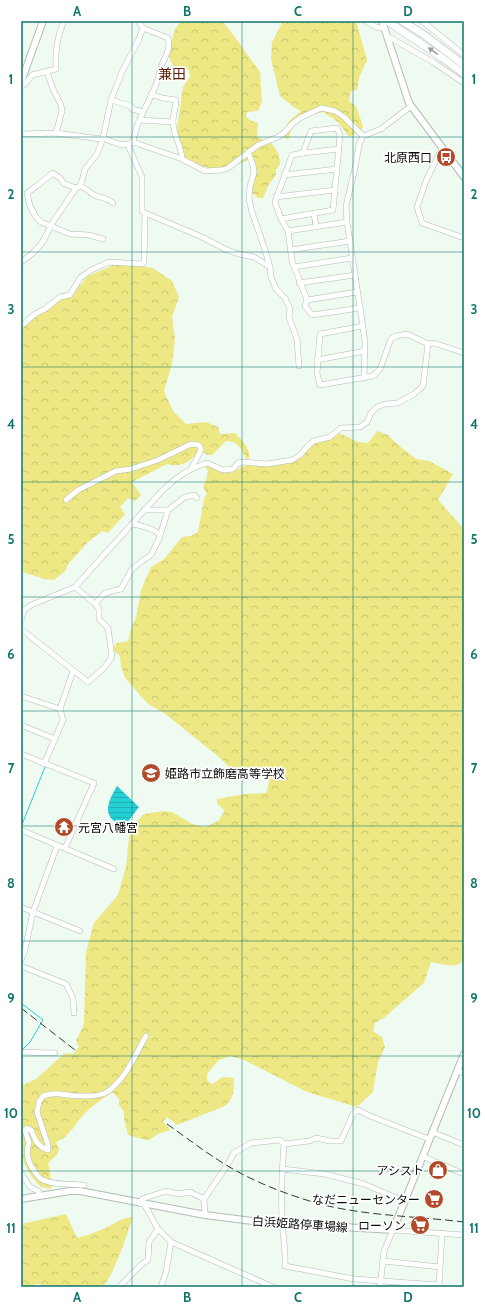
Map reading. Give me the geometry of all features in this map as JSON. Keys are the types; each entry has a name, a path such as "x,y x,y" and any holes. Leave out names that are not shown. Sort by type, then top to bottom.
{"highway":[{"path":"387,21 464,74"},
{"path":"402,21 423,34 464,65"}],"main road":[{"path":"21,82 43,21"},
{"path":"382,21 409,103 464,177"},
{"path":"393,1230 464,1054"},
{"name":"白浜姫路停車場線","path":"21,1199 70,1191 80,1191 205,1215 282,1223 393,1230"}],"street":[{"path":"21,86 25,84 32,75 56,69 55,53 64,21"},
{"path":"21,326 35,314 45,309 60,297 70,295 80,278 91,270 109,262 143,264 144,262 145,214 142,211 142,178 131,144 143,112 157,83 170,43 168,38 143,28 138,21"},
{"path":"366,21 376,27 385,29"},
{"path":"422,21 464,55"},
{"path":"21,262 32,254 42,243 51,226 82,181 84,169 97,154 103,138 111,100 122,72 143,28"},
{"path":"387,36 433,62 464,83"},
{"path":"21,67 28,64"},
{"path":"47,72 61,105 62,111 56,133"},
{"path":"151,94 162,98 176,100 173,122 182,159"},
{"path":"111,100 131,106 132,110 143,112"},
{"path":"364,378 365,341 352,258 346,206 359,144 363,136 381,129 412,106"},
{"path":"21,134 56,133 101,139 103,138 116,144 131,144 182,159 205,171 222,170 228,168 258,146 278,138 300,118 321,108 335,111 344,117 363,136"},
{"path":"140,120 173,122"},
{"path":"281,218 333,210 340,135 337,128 311,131 303,153"},
{"path":"442,148 426,181 418,207 422,223 464,238"},
{"path":"339,149 292,155 275,202 288,231 292,261 306,300 305,306 312,315 360,308"},
{"path":"248,152 253,165 254,173 250,186 252,212 270,267 271,277 276,288 285,298 290,309 289,318 297,339 299,366"},
{"path":"284,175 337,169"},
{"path":"103,239 89,234 70,234 41,222 36,217 30,206 26,193 34,189 53,173 61,179 63,183 87,189 97,196 110,200 112,203"},
{"path":"276,197 335,190"},
{"path":"314,213 316,227"},
{"path":"145,214 202,237 222,248 254,257 270,267"},
{"path":"288,231 347,222"},
{"path":"290,250 350,241"},
{"path":"294,268 352,258"},
{"path":"299,283 355,275"},
{"path":"306,300 357,292"},
{"path":"362,326 320,334 317,360 317,373 320,385 373,376 380,369 391,339 396,336 407,334 428,344 434,343 464,353"},
{"path":"21,620 24,610 31,605 75,587 174,479 191,469 207,463 223,470 233,469 238,463 242,462 267,464 292,460 300,455 314,441 330,437 341,428 360,427 367,422 371,413 378,407 385,404 398,403 414,394 423,386 428,344"},
{"path":"317,360 364,351"},
{"path":"66,500 78,490 116,471 131,469 158,460 191,444 196,444 199,445 201,450 191,469"},
{"path":"95,604 105,593 121,589 132,569 151,555 160,536 168,510 185,497 194,495 197,498"},
{"path":"144,510 168,510"},
{"path":"132,524 158,532 160,536"},
{"path":"21,629 88,682 104,668 112,657 108,628 99,619 99,609 75,587"},
{"path":"44,764 63,720 60,709 73,671"},
{"path":"21,696 60,709"},
{"path":"21,725 55,739"},
{"path":"21,754 94,783 65,848"},
{"path":"21,830 114,869"},
{"path":"21,960 25,950 33,912 57,846"},
{"path":"21,907 80,931"},
{"path":"21,966 66,984 73,998 74,1013"},
{"path":"84,1185 54,1182 42,1179 33,1171 28,1159 27,1148 29,1143 25,1130 28,1128 31,1130 36,1142 42,1148 48,1150 48,1145 37,1112 39,1102 43,1096 53,1093 77,1096 94,1096 106,1093 121,1079 146,1036"},
{"path":"23,1052 54,1053"},
{"path":"457,1071 464,1073"},
{"path":"205,1215 204,1199 228,1164 234,1152 251,1143 280,1140 284,1144 309,1141 316,1138 330,1141 341,1141 353,1114 358,1110 429,1139"},
{"path":"432,1132 464,1145"},
{"path":"284,1144 282,1169 282,1223 286,1252 285,1266 354,1279 439,1286 442,1233"},
{"path":"422,1156 464,1174"},
{"path":"282,1169 325,1174 364,1184 404,1201"},
{"path":"21,1173 30,1187 38,1191 40,1196"},
{"path":"204,1199 190,1192 178,1194 166,1191 142,1200 158,1229 171,1242 273,1287"},
{"path":"119,1287 148,1260 149,1242 158,1229"},
{"path":"380,1287 384,1252 393,1230 464,1235"},
{"path":"161,1287 166,1272 171,1242"},
{"path":"383,1261 440,1267"}],"green space":[{"path":"181,21 222,21 260,72 262,102 258,111 247,112 246,117 258,123 257,137 264,140 268,139 279,155 280,164 276,170 276,175 269,184 263,198 258,198 251,192 254,173 249,160 216,170 199,165 185,158 179,143 177,130 183,87 190,77 189,70 186,68 176,75 168,55 175,29"},
{"path":"283,21 356,21 367,60 359,78 357,90 351,91 349,101 356,106 363,126 361,131 349,137 338,122 323,112 308,117 295,124 288,140 286,139 286,126 301,111 280,96 271,59 272,42"},
{"path":"118,263 153,268 172,281 179,297 172,317 175,338 172,364 164,391 173,411 186,424 206,422 218,427 220,434 235,433 243,441 247,448 249,458 246,459 241,448 236,444 226,441 212,455 208,455 199,450 193,458 185,463 177,465 167,464 132,482 141,495 135,501 128,498 120,507 125,514 108,533 102,531 87,543 69,563 65,571 54,580 44,579 23,572 21,575 21,328 54,303 73,293 88,276"},
{"path":"377,431 388,435 416,459 429,461 453,474 438,500 464,529 464,961 457,965 444,965 431,962 424,983 385,1017 375,1023 373,1031 382,1037 385,1047 378,1062 373,1092 357,1107 307,1092 244,1060 231,1056 219,1060 207,1074 207,1081 213,1084 222,1077 234,1078 233,1093 228,1103 225,1106 177,1125 167,1117 163,1122 171,1130 158,1134 151,1139 146,1140 128,1135 124,1112 119,1105 119,1099 112,1092 88,1110 69,1133 56,1142 59,1149 57,1155 48,1164 52,1186 50,1189 41,1187 31,1176 21,1158 21,1086 36,1079 65,1053 73,1054 79,1047 76,1041 84,1024 86,952 94,923 118,895 126,867 130,828 144,814 164,811 172,812 192,824 205,827 218,821 223,814 224,810 217,803 217,799 246,794 266,793 269,783 267,771 264,768 251,773 235,773 219,757 164,713 148,704 125,678 121,666 120,656 113,648 117,643 128,641 136,618 141,590 151,567 164,559 182,537 191,536 198,532 204,499 207,494 203,487 208,471 205,466 228,473 252,464 273,466 289,460 316,442 332,435 339,433 358,442 368,443"},
{"path":"66,1214 77,1238 101,1230 124,1218 133,1217 111,1275 102,1287 44,1287 40,1284 35,1284 33,1287 21,1287 21,1224"}],"water":[{"path":"117,786 139,807 126,824 115,822 110,817 108,809 112,794"}],"waterway":[{"path":"21,827 45,767"},
{"path":"21,1003 43,1020 30,1042 23,1049"},
{"path":"21,1065 21,1073"}],"railway":[{"path":"21,1008 75,1050"},
{"path":"167,1124 237,1171 265,1185 299,1198 352,1211 464,1222"}],"place":[{"name":"北原西口","path":"446,157"},
{"name":"姫路市立飾磨高等学校","path":"151,773"},
{"name":"元宮八幡宮","path":"64,827"},
{"name":"アシスト","path":"438,1170"},
{"name":"なだニューセンター","path":"434,1199"},
{"name":"ローソン","path":"420,1225"}],"district":[{"name":"兼田","path":"172,74"}]}
